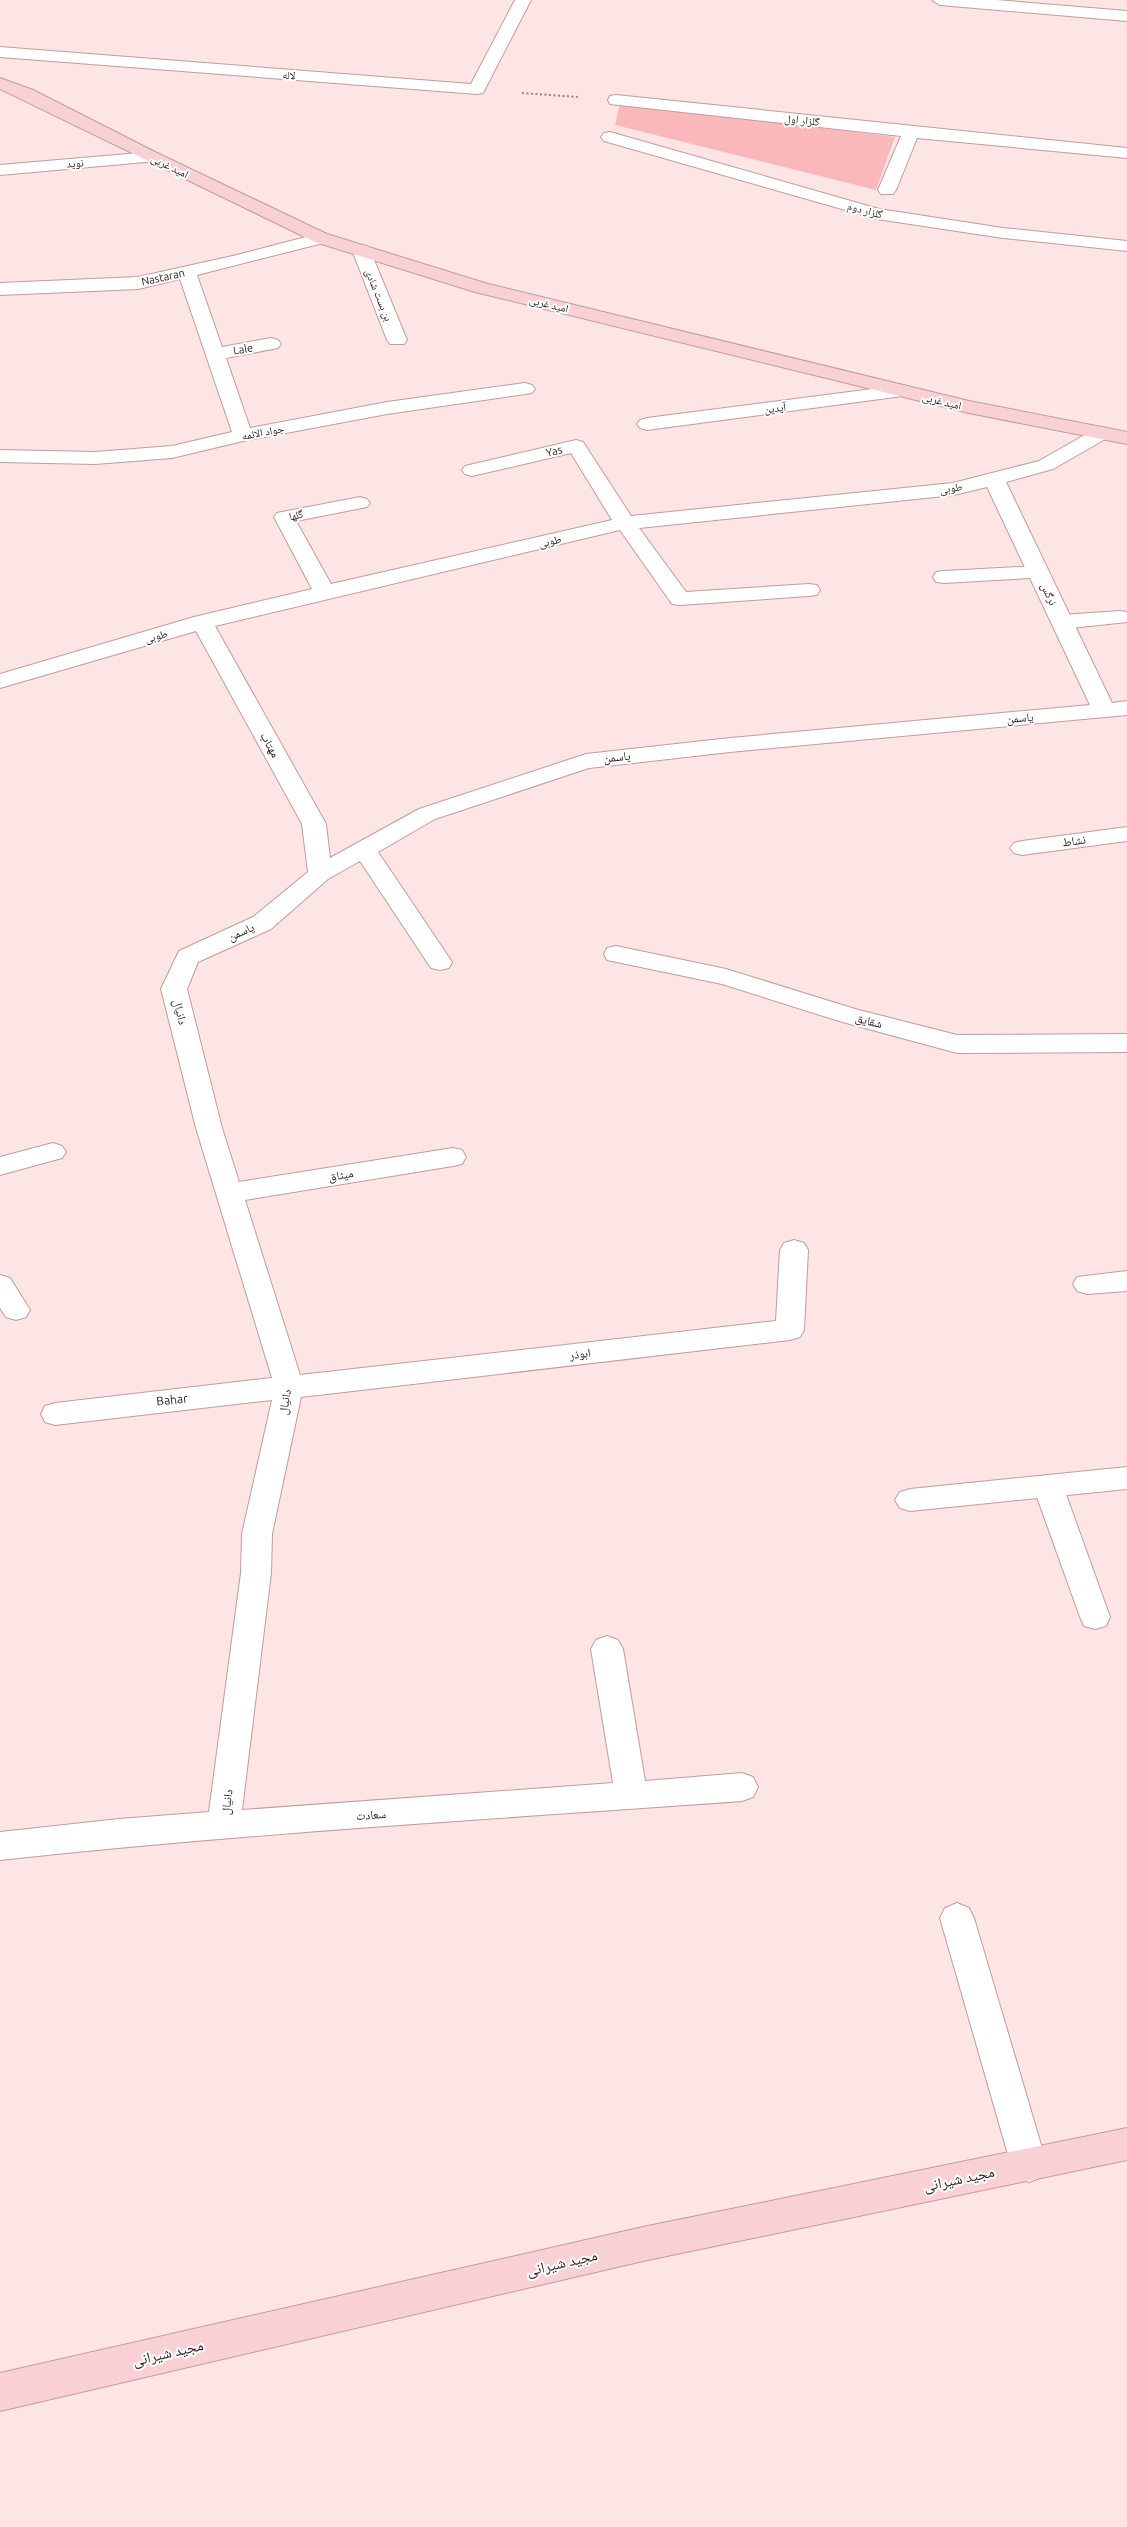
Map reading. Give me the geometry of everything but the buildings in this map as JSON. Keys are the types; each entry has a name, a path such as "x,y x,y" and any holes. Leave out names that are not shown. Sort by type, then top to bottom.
{"street":[{"path":"477,89 523,0"},
{"path":"940,0 1127,16"},
{"name":"لاله","path":"0,52 477,89"},
{"name":"امید غربی","path":"0,83 27,94 151,157 321,238 482,288 969,407 1127,438"},
{"name":"گلزار اول","path":"616,100 1127,153"},
{"path":"887,190 911,132"},
{"name":"گلزار دوم","path":"610,137 877,214 1003,234 1127,246"},
{"name":"نوید","path":"0,170 151,157"},
{"name":"Nastaran","path":"0,289 138,283 321,238"},
{"name":"بن بست شادی","path":"361,250 397,340"},
{"path":"187,272 243,436"},
{"name":"Lale","path":"215,354 271,344"},
{"name":"جواد الائمه","path":"0,456 95,458 172,452 387,408 525,389"},
{"name":"آیدین","path":"646,424 903,391"},
{"name":"طوبی","path":"0,681 202,622 625,523 954,488 1046,465 1102,433"},
{"name":"Yas","path":"472,470 576,446 625,523"},
{"name":"نرگس","path":"994,478 1104,710"},
{"name":"گلها","path":"324,592 284,517 360,503"},
{"path":"625,523 680,599 809,590"},
{"path":"944,578 1038,572"},
{"path":"1062,622 1120,617"},
{"name":"مهتاب","path":"202,622 314,824 320,874"},
{"name":"یاسمن","path":"174,988 188,957 262,923 320,874 427,814 586,761 730,745 1127,708"},
{"name":"نشاط","path":"1022,848 1127,834"},
{"path":"364,849 440,962"},
{"name":"شقایق","path":"616,954 726,977 848,1015 957,1044 1127,1043"},
{"name":"دانیال","path":"174,988 210,1128 289,1387 257,1534 256,1573 224,1826"},
{"path":"0,1166 53,1152"},
{"name":"میثاق","path":"229,1193 454,1158"},
{"name":"ابوذر","path":"289,1387 790,1330 794,1250"},
{"path":"1087,1284 1127,1281"},
{"path":"0,1285 16,1310"},
{"name":"Bahar","path":"56,1414 289,1387"},
{"path":"910,1500 1127,1478"},
{"path":"1048,1486 1095,1618"},
{"path":"607,1649 631,1796"},
{"name":"سعادت","path":"0,1846 119,1833 742,1787"},
{"path":"957,1918 1029,2164"},
{"name":"مجید شیرانی","path":"0,2392 643,2244 1127,2144"}],"path":[{"path":"477,89 616,100"}],"shaded area":[{"path":"620,103 895,137 876,190 615,125"}]}
